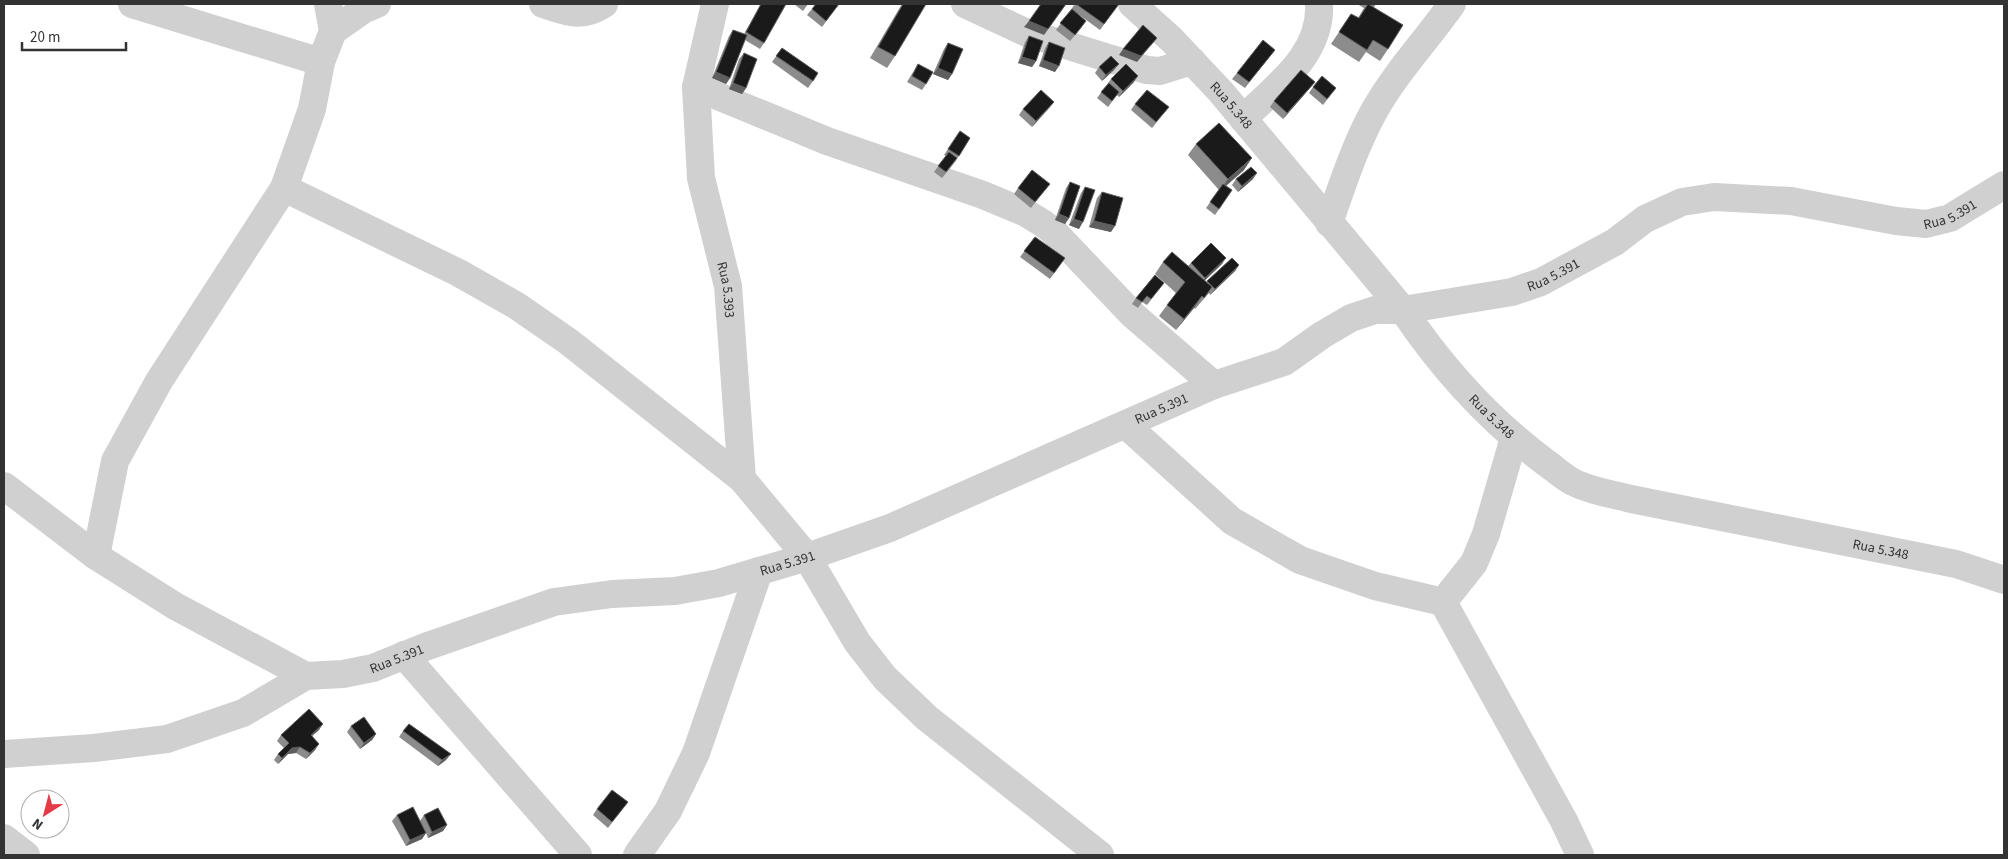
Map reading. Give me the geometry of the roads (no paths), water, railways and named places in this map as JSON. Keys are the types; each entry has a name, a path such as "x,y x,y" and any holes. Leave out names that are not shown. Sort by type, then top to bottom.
{"street":[{"path":"132,4 321,62"},
{"path":"96,556 115,461 159,381 284,188 312,109 321,62 333,31 328,4"},
{"path":"333,31 363,10 377,4"},
{"name":"Rua 5.393","path":"715,4 696,87 701,178 728,286 742,479"},
{"path":"964,4 1027,33 1147,70 1160,71 1192,61"},
{"name":"Rua 5.348","path":"1132,4 1172,40 1221,92 1403,310 1426,344 1483,408 1514,438 1573,482 1596,490 1956,564 2004,580"},
{"path":"1243,120 1305,55 1312,42 1320,12 1319,4"},
{"path":"1329,223 1360,139 1374,111 1407,61 1452,4"},
{"path":"552,6 584,14 602,5"},
{"path":"696,87 827,141 983,195 1026,213 1044,224 1133,316 1214,385"},
{"name":"Rua 5.391","path":"306,676 343,674 373,668 404,655 554,602 612,594 675,591 719,582 807,557 890,528 1214,385 1284,362 1322,335 1351,318 1375,310 1403,310 1512,292 1541,282 1615,242 1645,219 1682,202 1714,197 1791,201 1896,221 1926,224 1950,218 2004,185"},
{"path":"284,188 459,273 517,306 569,342 742,479 807,557 857,642 885,678 927,718 1100,855"},
{"path":"1126,425 1232,521 1300,560 1376,586 1443,602 1564,821 1580,855"},
{"path":"1443,602 1474,562 1486,534 1514,438"},
{"path":"4,486 96,556 175,606 306,676"},
{"path":"637,855 668,811 696,753 759,571"},
{"path":"404,655 578,855"},
{"path":"4,754 94,748 167,739 243,713 306,676"},
{"path":"4,838 26,855"}]}
